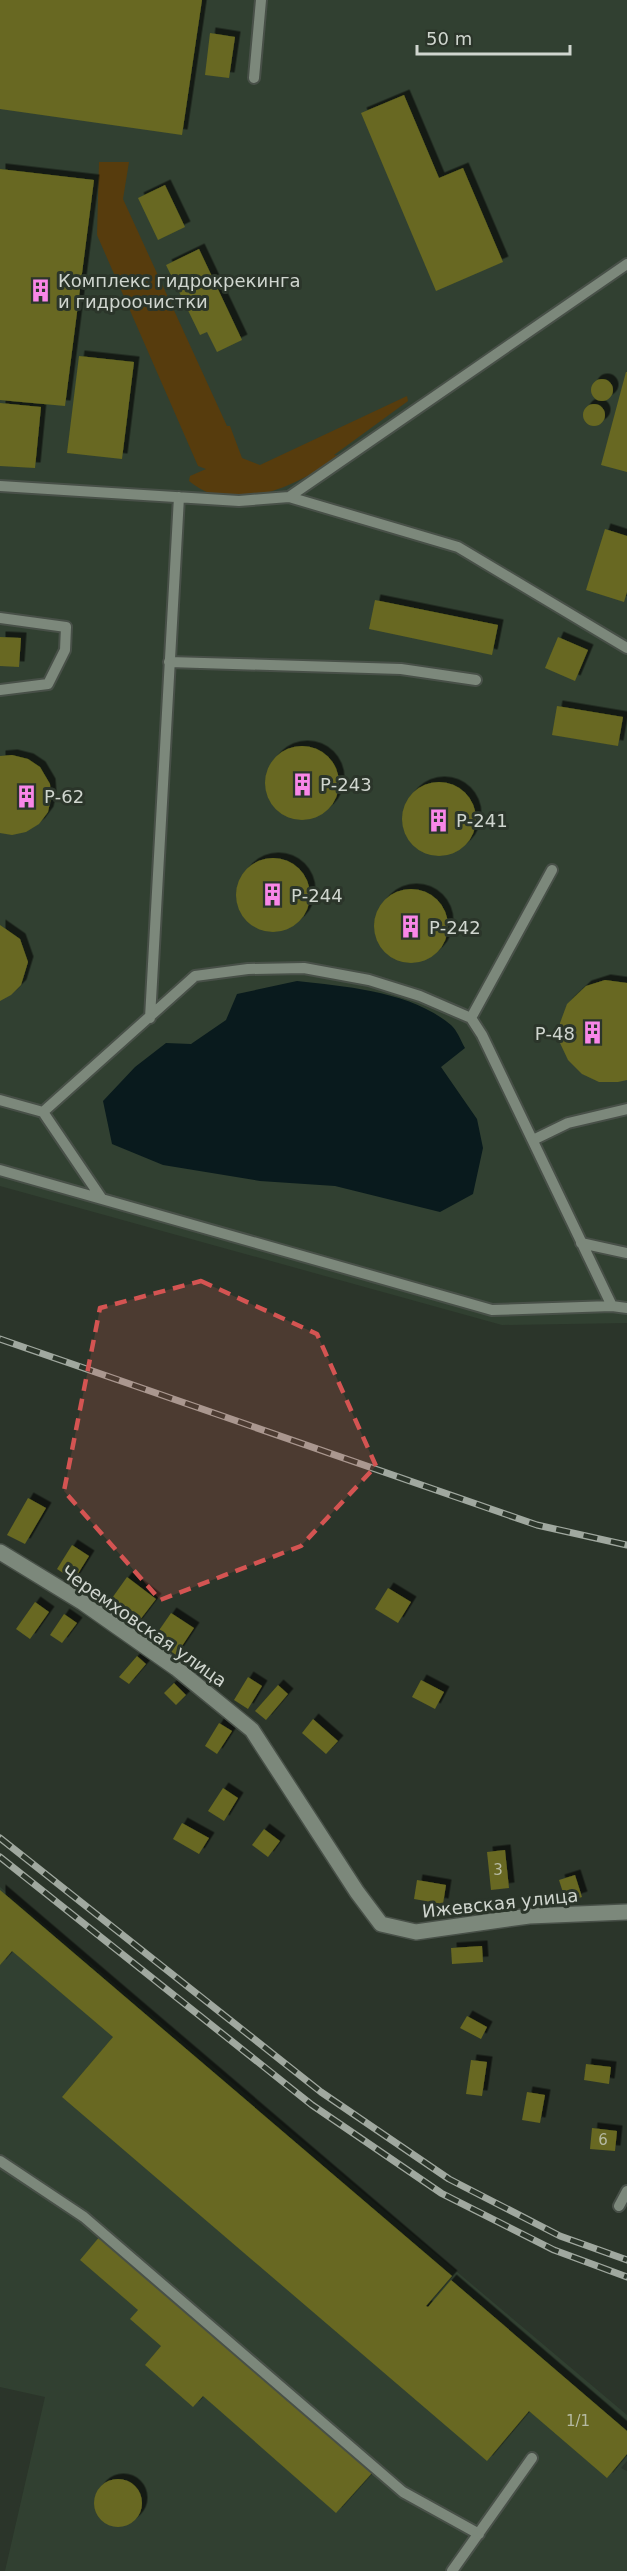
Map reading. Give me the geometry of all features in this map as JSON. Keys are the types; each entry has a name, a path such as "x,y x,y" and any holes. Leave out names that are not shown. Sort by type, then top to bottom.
{"street":[{"name":"Черемховская улица","path":"0,1552 82,1602 176,1668 252,1730 357,1892"},
{"name":"Ижевская улица","path":"357,1892 381,1924 416,1932 529,1916 627,1912"}],"lane":[{"path":"254,78 261,0"},
{"path":"290,497 627,264"},
{"path":"0,486 239,501 290,497 458,547 627,648"},
{"path":"150,1018 179,497"},
{"path":"0,618 66,627 65,650 48,684 0,690"},
{"path":"169,662 401,669 476,680"},
{"path":"471,1018 552,870"},
{"path":"43,1112 195,976 248,969 304,968 369,980 420,996 471,1018 482,1035 612,1306"},
{"path":"0,1100 43,1112 102,1199"},
{"path":"532,1140 568,1122 627,1109"},
{"path":"0,1170 492,1310 612,1306 627,1308"},
{"path":"581,1243 627,1252"},
{"path":"0,2161 84,2217 403,2492 479,2534"},
{"path":"619,2206 627,2191"},
{"path":"452,2571 532,2458"}],"highlighted area":[{"path":"201,1281 317,1334 376,1466 301,1546 160,1600 64,1491 100,1308"}],"shaded area":[{"path":"0,0 627,0 627,1323 502,1325 0,1186"},
{"path":"99,162 129,162 123,199 227,426 230,426 242,458 260,465 407,396 408,401 334,455 341,456 287,486 246,497 226,497 207,492 189,481 190,476 206,469 198,466 97,235"},
{"path":"297,981 378,992 417,1005 453,1027 465,1048 441,1067 477,1119 483,1148 473,1194 440,1212 335,1186 260,1181 163,1165 112,1144 103,1101 135,1067 166,1043 191,1044 226,1020 237,994"},
{"path":"0,1887 627,2415 627,2461 621,2468 627,2471 627,2571 5,2571 45,2397 0,2387"}],"building":[{"path":"0,0 202,0 182,135 0,109"},
{"path":"210,33 235,37 229,78 205,75"},
{"path":"404,95 439,178 463,168 503,262 436,291 361,113"},
{"name":"Комплекс гидрокрекинга и гидроочистки","path":"0,169 94,180 65,406 0,400"},
{"path":"165,185 185,227 158,240 138,198"},
{"path":"199,249 242,340 217,352 207,332 200,335 166,265"},
{"path":"79,356 134,362 122,459 67,453"},
{"path":"627,372 627,472 601,465"},
{"path":"598,379 606,379 613,386 613,394 606,401 598,401 591,394 591,386"},
{"path":"0,403 41,407 35,468 0,466"},
{"path":"590,404 598,404 605,411 605,419 598,426 590,426 583,419 583,411"},
{"path":"605,529 627,536 627,592 624,602 586,590"},
{"path":"375,600 498,625 492,655 369,629"},
{"path":"0,637 21,638 19,667 0,666"},
{"path":"558,637 588,650 575,681 545,668"},
{"path":"557,706 623,717 618,746 552,735"},
{"name":"Р-243","path":"302,746 316,749 328,757 336,769 339,783 336,797 328,809 316,817 302,820 288,817 276,809 268,797 265,783 268,769 276,757 288,749"},
{"name":"Р-62","path":"12,755 28,759 40,767 50,784 51,798 48,812 39,824 26,832 12,835 0,833 0,756"},
{"name":"Р-241","path":"439,782 453,785 465,793 473,805 476,819 473,833 465,845 453,853 439,856 425,853 413,845 405,833 402,819 405,805 413,793 425,785"},
{"name":"Р-244","path":"273,858 287,861 299,869 307,881 310,895 307,909 299,921 287,929 273,932 259,929 247,921 239,909 236,895 239,881 247,869 259,861"},
{"name":"Р-242","path":"411,889 425,892 437,900 445,912 448,926 445,940 437,952 425,960 411,963 397,960 385,952 377,940 374,926 377,912 385,900 397,892"},
{"path":"0,925 20,939 28,962 21,985 11,995 0,1001"},
{"name":"Р-48","path":"605,980 627,983 627,1080 618,1082 599,1082 582,1074 568,1060 560,1043 560,1023 567,1004 586,986"},
{"path":"28,1498 46,1508 25,1544 7,1535"},
{"path":"72,1545 89,1556 74,1580 57,1569"},
{"path":"127,1577 156,1599 133,1629 105,1608"},
{"path":"388,1588 411,1602 398,1623 375,1609"},
{"path":"35,1602 49,1612 30,1639 16,1629"},
{"path":"171,1613 194,1628 176,1655 153,1639"},
{"path":"64,1614 77,1623 62,1643 50,1635"},
{"path":"137,1656 146,1664 129,1684 119,1677"},
{"path":"248,1677 262,1686 248,1709 234,1700"},
{"path":"421,1680 444,1692 435,1709 412,1697"},
{"path":"174,1683 186,1695 176,1705 164,1693"},
{"path":"278,1685 288,1694 266,1720 255,1711"},
{"path":"313,1719 338,1741 326,1754 302,1733"},
{"path":"219,1723 232,1731 217,1754 205,1746"},
{"path":"223,1788 238,1798 224,1821 208,1811"},
{"path":"182,1823 209,1838 199,1854 173,1839"},
{"path":"264,1829 280,1841 268,1857 252,1845"},
{"path":"505,1850 509,1888 491,1890 487,1852"},
{"path":"575,1875 582,1897 566,1902 559,1880"},
{"path":"417,1880 446,1885 443,1904 414,1899"},
{"path":"0,1890 452,2276 426,2306 428,2307 451,2280 627,2431 627,2454 607,2478 529,2411 487,2461 62,2097 113,2037 12,1951 0,1965"},
{"path":"482,1946 483,1962 452,1964 451,1948"},
{"path":"467,2016 487,2027 481,2039 460,2028"},
{"path":"471,2060 487,2062 482,2096 466,2094"},
{"path":"586,2064 611,2067 609,2084 584,2080"},
{"path":"527,2092 545,2095 540,2123 522,2120"},
{"path":"592,2128 617,2131 615,2151 590,2149"},
{"path":"101,2235 372,2473 336,2513 203,2396 193,2407 145,2365 161,2346 130,2319 138,2310 80,2260"},
{"path":"113,2479 123,2479 135,2486 142,2498 142,2508 135,2520 123,2527 113,2527 98,2516 94,2508 94,2498 105,2483"}],"railway":[{"path":"0,1339 537,1525 627,1545"},
{"path":"0,1838 321,2092 449,2179 560,2236 627,2260"},
{"path":"0,1857 312,2105 441,2193 554,2250 627,2277"}],"place":[{"name":"Комплекс гидрокрекинга и гидроочистки","path":"40,290"},
{"name":"Р-243","path":"302,784"},
{"name":"Р-62","path":"26,796"},
{"name":"Р-241","path":"438,820"},
{"name":"Р-244","path":"273,895"},
{"name":"Р-242","path":"411,927"},
{"name":"Р-48","path":"593,1033"}]}
